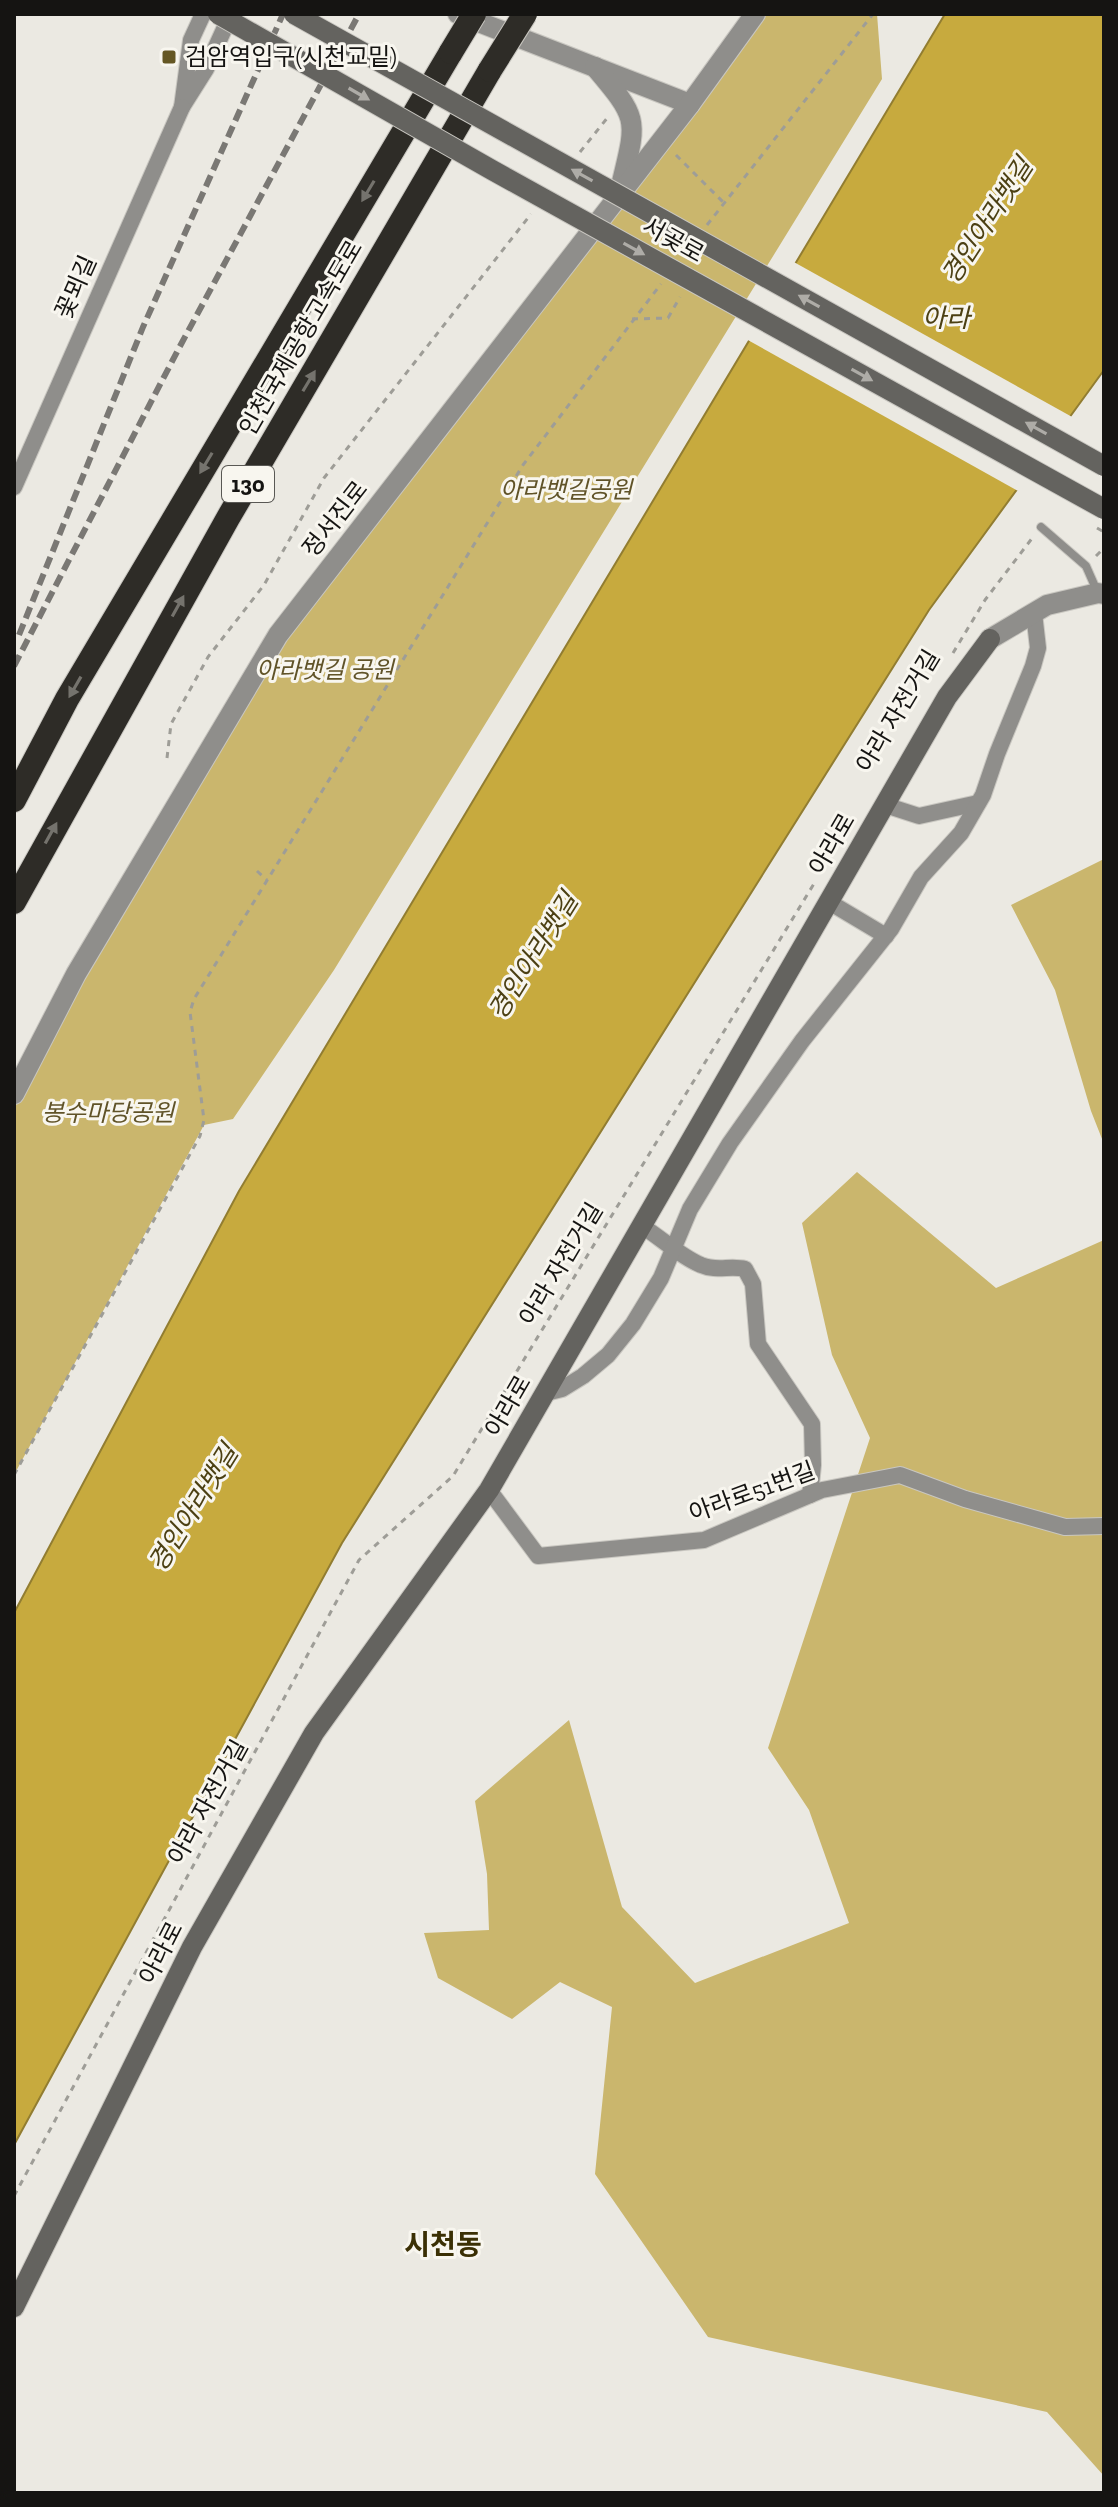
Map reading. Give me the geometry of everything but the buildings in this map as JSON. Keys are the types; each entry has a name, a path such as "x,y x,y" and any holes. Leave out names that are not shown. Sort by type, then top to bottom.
{"highway":[{"name":"인천국제공항고속도로","path":"14,800 97,648 474,14"},
{"name":"인천국제공항고속도로","path":"14,902 228,518 525,14"}],"main road":[{"name":"서곶로","path":"218,14 1104,509"},
{"name":"서곶로","path":"294,14 1104,466"},
{"name":"아라로","path":"14,2307 192,1947 306,1746 489,1490 947,697 990,639"}],"street":[{"name":"꽃뫼길","path":"182,107 191,40 203,14"},
{"name":"꽃뫼길","path":"14,487 182,107 206,69 231,14"},
{"path":"458,14 690,104"},
{"name":"정서진로","path":"14,1094 84,960 278,635 690,104 755,14"},
{"path":"593,65 622,100 632,122 633,137 620,193"},
{"name":"아라로","path":"990,639 1047,605 1101,594"},
{"path":"546,1393 562,1389 608,1355 633,1324 661,1278 690,1209 730,1143 802,1041 886,936 921,877 961,833 978,803 1033,666 1038,648 1034,613"},
{"path":"885,805 919,816 978,803"},
{"path":"829,902 886,936"},
{"path":"642,1226 701,1265 720,1270 735,1266 745,1269 753,1284 758,1344 812,1424 810,1495"},
{"name":"아라로51번길","path":"489,1490 538,1556 704,1540 822,1490 900,1475 965,1499 1065,1527 1104,1526"}],"lane":[{"path":"1041,527 1086,566 1101,594"}],"path":[{"path":"707,225 873,14"},
{"path":"573,160 622,100"},
{"path":"661,141 724,203"},
{"path":"167,758 171,724 208,657 264,585 324,478 535,209"},
{"path":"14,1475 200,1136 204,1120 191,1006 523,465 665,278"},
{"path":"632,319 668,318 681,296"},
{"name":"아라 자전거길","path":"947,664 985,600 1041,527"},
{"path":"257,871 267,880"},
{"name":"아라 자전거길","path":"14,2196 359,1560 453,1476 820,876"}],"green space":[{"path":"755,14 877,14 882,79 334,970 233,1119 204,1125 14,1475 14,1094 278,635"},
{"path":"1104,859 1104,1144 1055,990 1011,905"},
{"path":"857,1172 996,1288 1104,1240 1104,2476 1047,2412 708,2337 595,2174 612,2007 560,1982 512,2019 438,1978 424,1933 489,1930 487,1874 475,1801 569,1720 622,1907 695,1983 849,1923 809,1810 768,1748 870,1438 832,1355 802,1223"}],"water":[{"name":"아라","path":"945,14 1104,14 1104,370 929,610 342,1543 14,2145 14,1613 239,1191"}],"pier":[{"path":"792,261 1074,418 1020,492 746,339"}],"railway":[{"path":"19,635 143,327 283,14"},
{"path":"14,666 179,348 359,14"}],"place":[{"name":"검암역입구(시천교밑)","path":"169,57"}],"district":[{"name":"시천동","path":"443,2244"}],"water label":[{"name":"경인아라뱃길","path":"987,221"},
{"name":"경인아라뱃길","path":"533,956"},
{"name":"경인아라뱃길","path":"193,1508"}],"park label":[{"name":"아라뱃길공원","path":"566,490"},
{"name":"아라뱃길 공원","path":"325,670"},
{"name":"봉수마당공원","path":"108,1113"}]}
